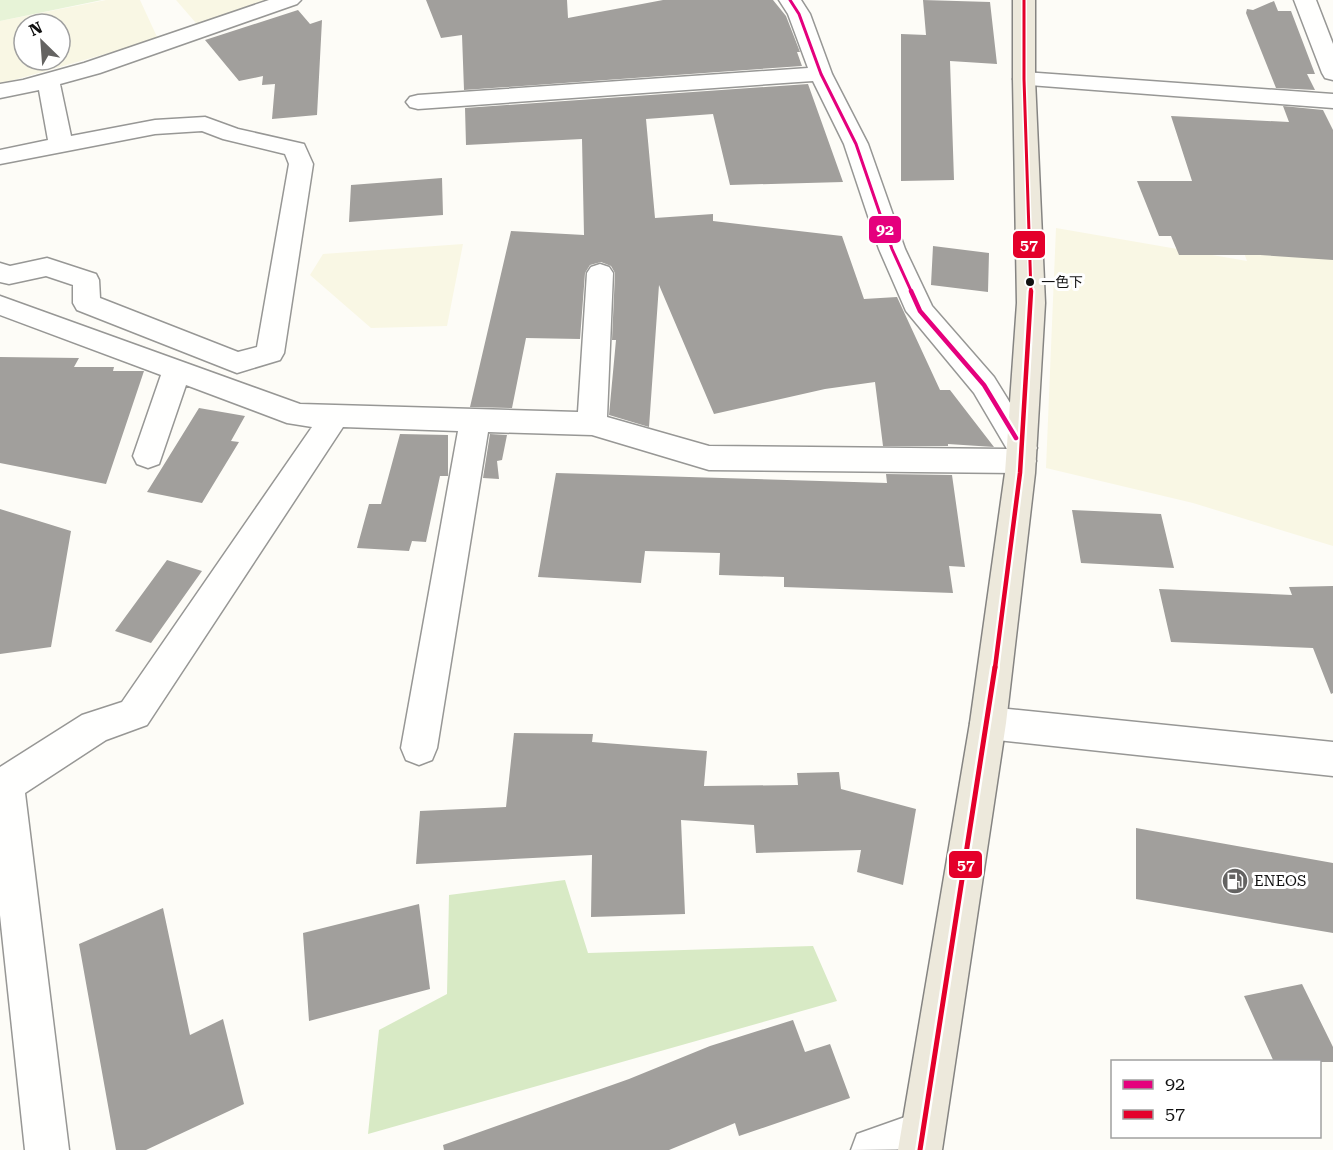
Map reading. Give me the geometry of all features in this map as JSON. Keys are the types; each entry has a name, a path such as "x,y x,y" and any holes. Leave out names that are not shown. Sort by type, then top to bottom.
{"main road":[{"path":"921,1142 988,723 1022,455 1031,303 1024,79 1024,0"}],"street":[{"path":"0,90 92,68 290,0"},
{"path":"0,305 298,415 592,424 709,458 1022,455 984,385 920,311 892,249 856,144 821,75 799,14 790,0"},
{"path":"1305,0 1333,73"},
{"path":"418,102 821,75"},
{"path":"1024,79 1333,101"},
{"path":"48,80 61,144"},
{"path":"0,157 154,127 205,124 231,134 296,149 301,164 270,353 237,363 87,303 86,280 47,267 9,275 0,272"},
{"path":"592,424 600,273"},
{"path":"148,456 177,370"},
{"path":"47,1150 6,785 95,727 134,714 335,416"},
{"path":"419,748 475,420"},
{"path":"988,723 1333,759"},
{"path":"873,1150 921,1142"}],"shaded area":[{"path":"106,0 140,0 158,39 72,63 72,12 45,12"},
{"path":"176,0 282,0 202,30"},
{"path":"12,19 12,72 42,72 0,84 0,21"},
{"path":"1212,167 1333,177 1333,546 1193,503 1046,468 1056,228 1247,261"},
{"path":"463,244 447,326 371,328 310,275 323,254"}],"green space":[{"path":"0,0 102,0 44,12 12,12 12,19 0,21"},
{"path":"565,880 588,953 813,946 837,1001 368,1134 379,1030 447,994 449,895"}],"building":[{"path":"426,0 567,0 568,18 663,0 773,0 786,16 800,52 797,52 802,66 464,90 462,35 441,38"},
{"path":"923,0 990,2 997,64 950,61 954,180 901,181 901,34 926,35"},
{"path":"1274,1 1278,11 1291,11 1315,74 1307,74 1315,90 1276,88 1246,13 1247,9 1253,10"},
{"path":"298,10 310,24 322,20 317,115 272,119 275,84 262,85 263,76 239,81 205,40"},
{"path":"808,84 843,182 730,185 713,114 646,119 655,218 713,214 713,221 842,236 864,299 897,297 940,390 950,390 994,447 948,444 948,446 883,446 875,382 825,389 714,414 659,285 649,427 609,415 616,340 612,340 615,273 611,266 601,262 590,265 585,273 580,339 526,338 512,408 470,407 511,231 584,235 582,139 466,145 465,108"},
{"path":"1283,106 1323,110 1333,130 1333,260 1260,255 1179,255 1171,236 1159,236 1137,181 1192,181 1171,116 1289,122"},
{"path":"442,178 443,215 349,222 351,185"},
{"path":"933,246 989,253 988,292 931,285"},
{"path":"0,357 79,358 74,367 114,367 113,371 144,371 106,484 0,463"},
{"path":"199,408 245,416 231,441 239,442 202,503 147,492"},
{"path":"400,434 448,435 448,476 440,476 426,542 412,541 409,551 357,548 369,504 381,504"},
{"path":"490,434 507,435 502,460 497,461 499,479 483,478"},
{"path":"556,473 887,483 886,474 952,475 965,567 949,566 953,593 784,587 784,577 719,575 720,553 645,551 641,583 538,577"},
{"path":"0,509 71,531 51,647 0,654"},
{"path":"1072,510 1161,514 1174,568 1081,563"},
{"path":"167,560 202,571 151,643 115,631"},
{"path":"1333,586 1333,693 1331,694 1313,648 1171,642 1159,589 1292,595 1289,587"},
{"path":"514,733 593,734 592,742 707,751 704,786 798,785 797,773 839,772 841,789 916,809 903,885 857,872 861,850 756,853 754,825 681,820 685,914 591,917 592,855 416,864 420,811 506,807"},
{"name":"ENEOS","path":"1136,828 1333,863 1333,933 1136,899"},
{"path":"419,904 430,989 309,1021 303,933"},
{"path":"163,908 190,1035 223,1019 244,1104 146,1150 116,1150 79,944"},
{"path":"1302,984 1333,1047 1333,1062 1273,1060 1244,996"},
{"path":"793,1020 805,1052 830,1044 850,1098 739,1136 735,1123 669,1150 444,1150 443,1145 629,1079 710,1046"}],"transit line":[{"name":"92","path":"790,0 799,14 821,74 856,144 892,249 920,311 984,385 1016,438"},
{"name":"57","path":"920,1150 988,723 1020,473 1031,303 1024,79 1024,0"}],"place":[{"name":"一色下","path":"1030,282"},
{"name":"ENEOS","path":"1235,881"}]}
